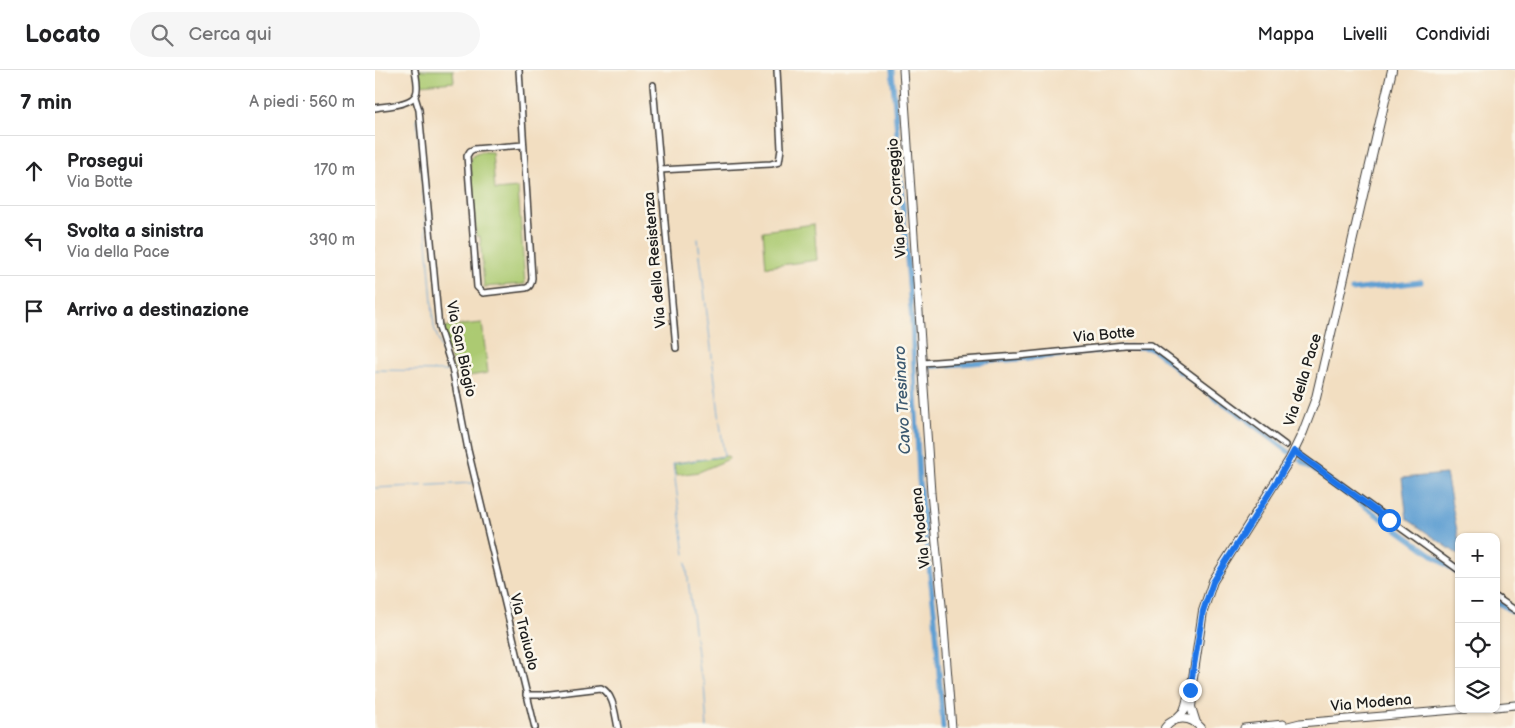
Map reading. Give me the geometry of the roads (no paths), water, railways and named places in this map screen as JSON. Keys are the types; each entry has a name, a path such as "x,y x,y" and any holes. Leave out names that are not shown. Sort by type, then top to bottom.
{"main road":[{"name":"Via della Pace","path":"1201,726 1191,707 1193,678 1203,611 1213,582 1294,451 1319,388 1392,70"},
{"name":"Via della Pace","path":"1164,727 1176,719 1185,708 1193,678"},
{"name":"Via della Pace","path":"1176,719 1185,718 1201,726"}],"street":[{"name":"Via San Biagio","path":"415,70 417,92 415,98 419,110 439,328 452,368 468,450 497,575"},
{"path":"519,70 532,278 531,284 526,288 483,293 477,287 467,156 474,149 523,145"},
{"name":"Via della Resistenza","path":"659,170 779,162 781,149 777,70"},
{"name":"Via per Correggio","path":"903,70 919,324"},
{"name":"Via della Resistenza","path":"653,85 676,348"},
{"path":"375,108 408,102 415,98"},
{"name":"Via Modena","path":"919,324 931,503 943,615 952,728"},
{"name":"Via Botte","path":"922,363 1124,345 1151,345 1285,445"},
{"path":"1294,451 1455,567"},
{"name":"Via Traiuolo","path":"497,575 535,728"},
{"path":"1500,600 1515,610"},
{"path":"527,695 601,688 611,698 618,728"},
{"path":"1500,707 1515,705"},
{"name":"Via Modena","path":"1280,728 1300,723 1455,710"},
{"path":"1244,728 1300,723"}],"water":[{"path":"1446,474 1457,533 1455,533 1455,552 1407,519 1402,478"}],"waterway":[{"name":"Cavo Tresinaro","path":"892,70 912,322 919,480 935,618 943,728"},
{"path":"375,370 447,371 448,369 434,327 417,118"},
{"path":"685,554 673,464 724,456 698,239"},
{"path":"1352,290 1421,282"},
{"path":"1082,353 1129,347 1146,347 1159,354 1180,372"},
{"path":"926,367 1078,354"},
{"path":"1184,374 1218,400"},
{"path":"1223,403 1245,418"},
{"path":"1248,421 1289,452"},
{"path":"1300,460 1455,571"},
{"path":"375,488 473,483"},
{"path":"686,562 699,671 704,683 707,728"},
{"path":"1500,604 1515,614"}]}
